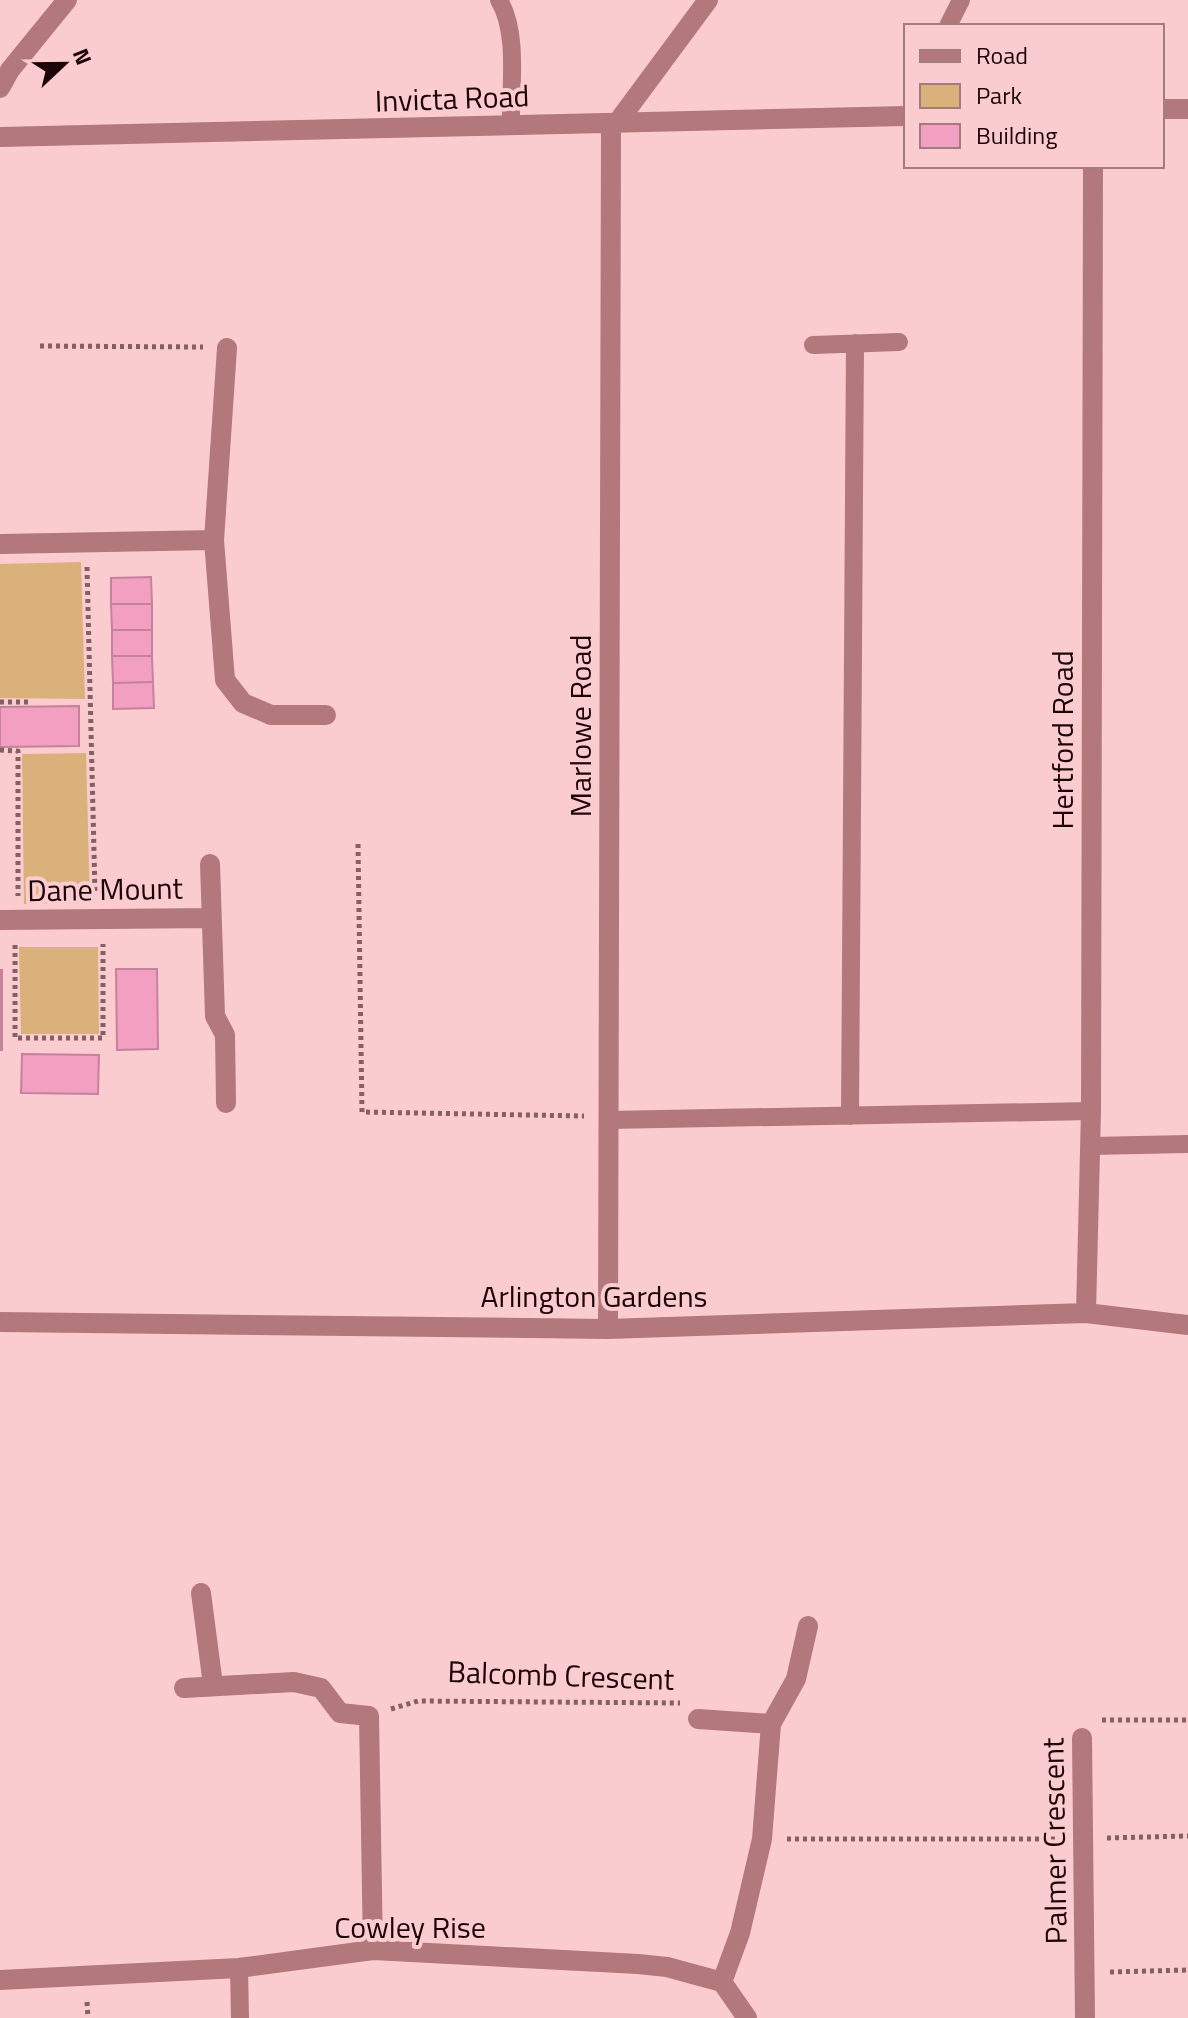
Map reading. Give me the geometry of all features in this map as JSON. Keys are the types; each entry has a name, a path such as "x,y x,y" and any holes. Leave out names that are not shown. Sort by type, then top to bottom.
{"street":[{"path":"0,88 10,70 67,0"},
{"path":"614,123 708,0"},
{"path":"1164,109 1188,109"},
{"name":"Invicta Road","path":"0,137 904,114"},
{"name":"Marlowe Road","path":"608,1329 614,123"},
{"name":"Hertford Road","path":"1086,1313 1091,1111 1093,168"},
{"path":"227,348 214,540 225,680 243,703 271,715 326,715"},
{"path":"0,544 214,540"},
{"name":"Dane Mount","path":"210,864 215,1016 225,1035 226,1103"},
{"name":"Dane Mount","path":"9,920 211,918"},
{"name":"Arlington Gardens","path":"0,1322 608,1329 1086,1313 1188,1325"},
{"path":"201,1593 213,1685"},
{"path":"747,2018 722,1982 740,1933 762,1839 771,1724 796,1679 808,1626"},
{"path":"184,1688 294,1682 321,1688 340,1713 369,1716 373,1950"},
{"name":"Balcomb Crescent","path":"698,1719 771,1724"},
{"name":"Palmer Crescent","path":"1082,1738 1085,2018"},
{"name":"Cowley Rise","path":"0,1980 239,1968 373,1950 638,1964 667,1967 722,1982"}],"lane":[{"path":"499,0 507,14 510,45 511,126"},
{"path":"949,24 961,0"},
{"path":"813,345 899,342"},
{"path":"850,1116 855,343"},
{"path":"608,1118 1091,1111"},
{"path":"1090,1146 1188,1144"},
{"path":"239,1968 240,2018"}],"path":[{"path":"40,346 227,348"},
{"path":"0,750 18,751 9,920 15,1038 103,1038 87,542"},
{"path":"0,702 29,702"},
{"path":"358,844 362,1112 608,1118"},
{"name":"Balcomb Crescent","path":"369,1716 418,1701 679,1702 698,1719"},
{"name":"Palmer Crescent","path":"1082,1738 1083,1720 1188,1720"},
{"path":"1132,1837 1188,1836"},
{"path":"762,1839 1038,1839"},
{"path":"1085,1973 1188,1970"}],"green space":[{"path":"81,562 85,699 0,698 0,564"},
{"path":"86,753 90,902 24,904 22,754"},
{"path":"19,947 98,947 99,1034 21,1034"}],"building":[{"path":"151,577 152,604 111,604 111,578"},
{"path":"111,604 152,604 152,630 112,630"},
{"path":"112,630 152,630 152,656 112,656"},
{"path":"112,656 152,656 153,682 113,683"},
{"path":"153,682 154,708 113,709 113,683"},
{"path":"79,706 79,746 0,747 0,707"},
{"path":"116,969 157,969 158,1049 117,1050"},
{"path":"2,970 2,1050 0,1050"},
{"path":"22,1054 99,1055 98,1094 21,1093"}]}
